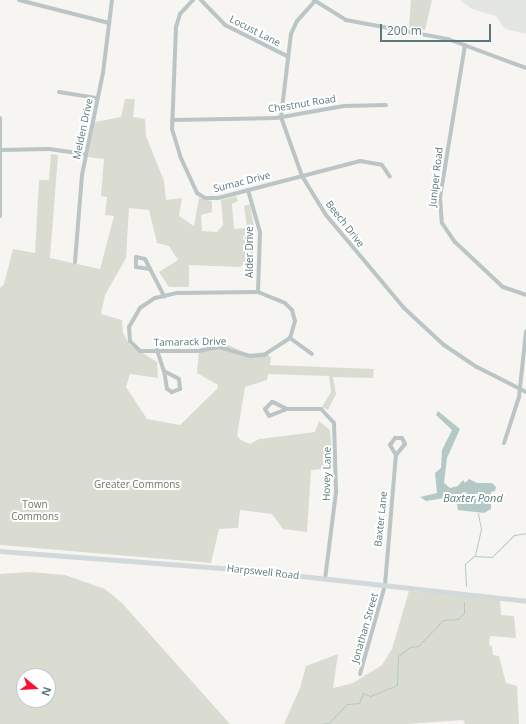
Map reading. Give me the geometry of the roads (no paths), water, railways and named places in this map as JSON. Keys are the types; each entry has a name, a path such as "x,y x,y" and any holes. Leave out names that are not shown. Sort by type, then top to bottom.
{"main road":[{"name":"Harpswell Road","path":"0,551 325,579 526,601"}],"street":[{"path":"19,0 109,23"},
{"name":"Melden Drive","path":"75,262 85,154 98,98 112,0"},
{"name":"Sumac Drive","path":"193,0 180,14 176,27 172,120 174,143 197,193 210,199 365,160 382,165 390,177"},
{"name":"Locust Lane","path":"201,0 226,25 287,56"},
{"path":"315,0 338,16 355,23 439,37 526,68"},
{"name":"Beech Drive","path":"315,0 294,25 287,56 282,117 302,176 326,215 404,308 444,345 477,367 526,392"},
{"name":"Juniper Road","path":"465,45 440,197 442,223 455,242 503,287 526,295"},
{"path":"59,92 98,98"},
{"name":"Chestnut Road","path":"172,120 282,117 344,106 386,105"},
{"path":"0,118 0,216"},
{"path":"1,150 49,149 85,154"},
{"name":"Alder Drive","path":"248,190 260,232 258,292"},
{"path":"150,269 164,296"},
{"name":"Tamarack Drive","path":"177,292 258,292 281,300 292,310 294,326 290,338 264,355 250,356 219,347 199,351 140,351 130,341 129,327 140,308 164,296 177,292"},
{"path":"504,443 520,389 526,331"},
{"path":"290,338 312,354"},
{"path":"157,350 164,370 168,389 172,392 180,389 179,379 164,370"},
{"name":"Hovey Lane","path":"287,409 272,402 265,409 272,416 287,409 321,409 334,423 336,492 325,579"},
{"name":"Baxter Lane","path":"385,585 396,455"},
{"name":"Jonathan Street","path":"360,674 385,585"}],"water":[{"name":"Baxter Pond","path":"438,411 460,429 447,458 444,483 450,488 458,486 463,480 465,483 469,479 477,483 492,483 496,487 495,491 491,492 491,509 484,513 458,510 457,504 451,497 426,501 420,497 437,493 435,473 441,468 442,450 452,430 436,415"}],"waterway":[{"path":"475,555 481,529 478,513"},
{"path":"466,586 465,564 474,556 492,557 514,535 526,533"},
{"path":"318,724 329,723 347,704 359,703 363,693 370,696 397,685 398,656 410,647 418,646 443,620 458,619 464,613 464,602"}],"park label":[{"name":"Greater Commons","path":"137,485"},
{"name":"Town Commons","path":"35,510"}]}
